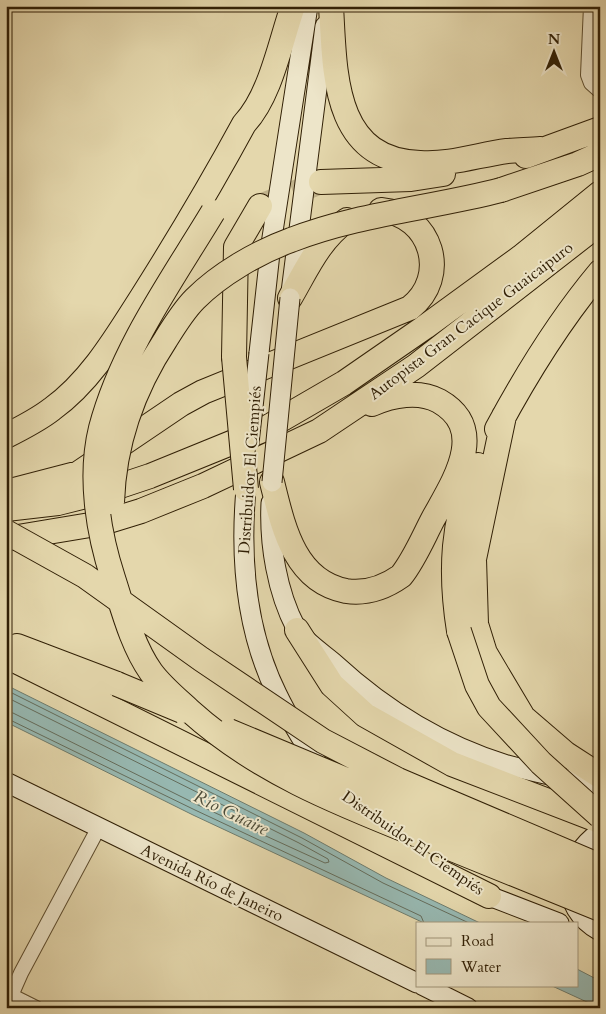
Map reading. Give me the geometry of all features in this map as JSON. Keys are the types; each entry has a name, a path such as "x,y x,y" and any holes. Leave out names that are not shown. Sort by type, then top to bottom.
{"highway":[{"path":"6,436 53,409 98,362 199,207 244,124 254,113 278,54 293,6"},
{"path":"330,6 334,59 340,91 353,129 365,145 395,158 421,164 462,160 507,151 541,149"},
{"path":"254,113 255,130 213,212 130,354 113,393 101,430 96,473 99,516 105,554 133,637 150,671 170,693 202,722 243,754 320,796 600,909"},
{"path":"321,182 411,179 512,162 541,149 600,129"},
{"path":"150,671 144,634 117,548 111,511 113,470 122,432 133,400 150,364 194,300 228,273 291,240 380,215 450,203 501,190 578,164 600,154"},
{"name":"Autopista Gran Cacique Guaicaipuro","path":"6,509 58,503 102,492 150,476 263,430 344,383 425,327 521,257 600,193"},
{"path":"246,489 234,357 236,248 260,206"},
{"path":"6,492 79,473 181,404 203,392 403,312 418,301 429,285 433,263 429,244 416,225 400,215 382,210 356,215 337,227 322,242 290,298"},
{"name":"Autopista Gran Cacique Guaicaipuro","path":"6,540 93,525 141,511 202,486 319,431 416,366 600,224"},
{"path":"600,272 569,310 532,365 467,486 459,514 453,570 454,601 459,631 477,685 489,707 541,763 600,816"},
{"path":"272,482 283,524 293,548 300,562 319,580 343,590 366,592 385,586 400,576 461,466 464,437 457,418 449,408 435,399 422,395 405,395 375,403 319,431"},
{"path":"504,416 474,559 476,624 484,653 523,717 566,754 600,776"},
{"path":"6,532 85,576 201,659 323,741 398,780 600,866"},
{"path":"297,630 332,685 365,715 452,764 600,821"},
{"path":"6,642 117,684 600,886"},
{"path":"6,656 489,896"}],"street":[{"name":"Distribuidor El Ciempiés","path":"308,6 271,244 242,528 243,564 252,616 264,663 277,694 311,754 326,777 341,794 414,847 489,896 556,922"},
{"name":"Distribuidor El Ciempiés","path":"330,6 290,298 272,482 271,508 274,555 284,598 297,630 354,682 416,726 460,748 507,765 600,786"},
{"path":"591,6 588,75 592,83 600,91"},
{"name":"Avenida Río de Janeiro","path":"6,782 416,983"},
{"path":"36,1008 8,999 99,827"},
{"path":"600,832 584,844 574,863 569,890 576,910 586,923 600,931"},
{"path":"578,930 600,938"},
{"path":"424,986 468,1008"}],"water":[{"name":"Río Guaire","path":"6,685 304,833 386,878 478,922 422,922 193,815 6,722"},
{"path":"578,970 600,981 600,1008 552,986 578,986"}],"tunnel":[{"path":"260,206 321,182"}]}
